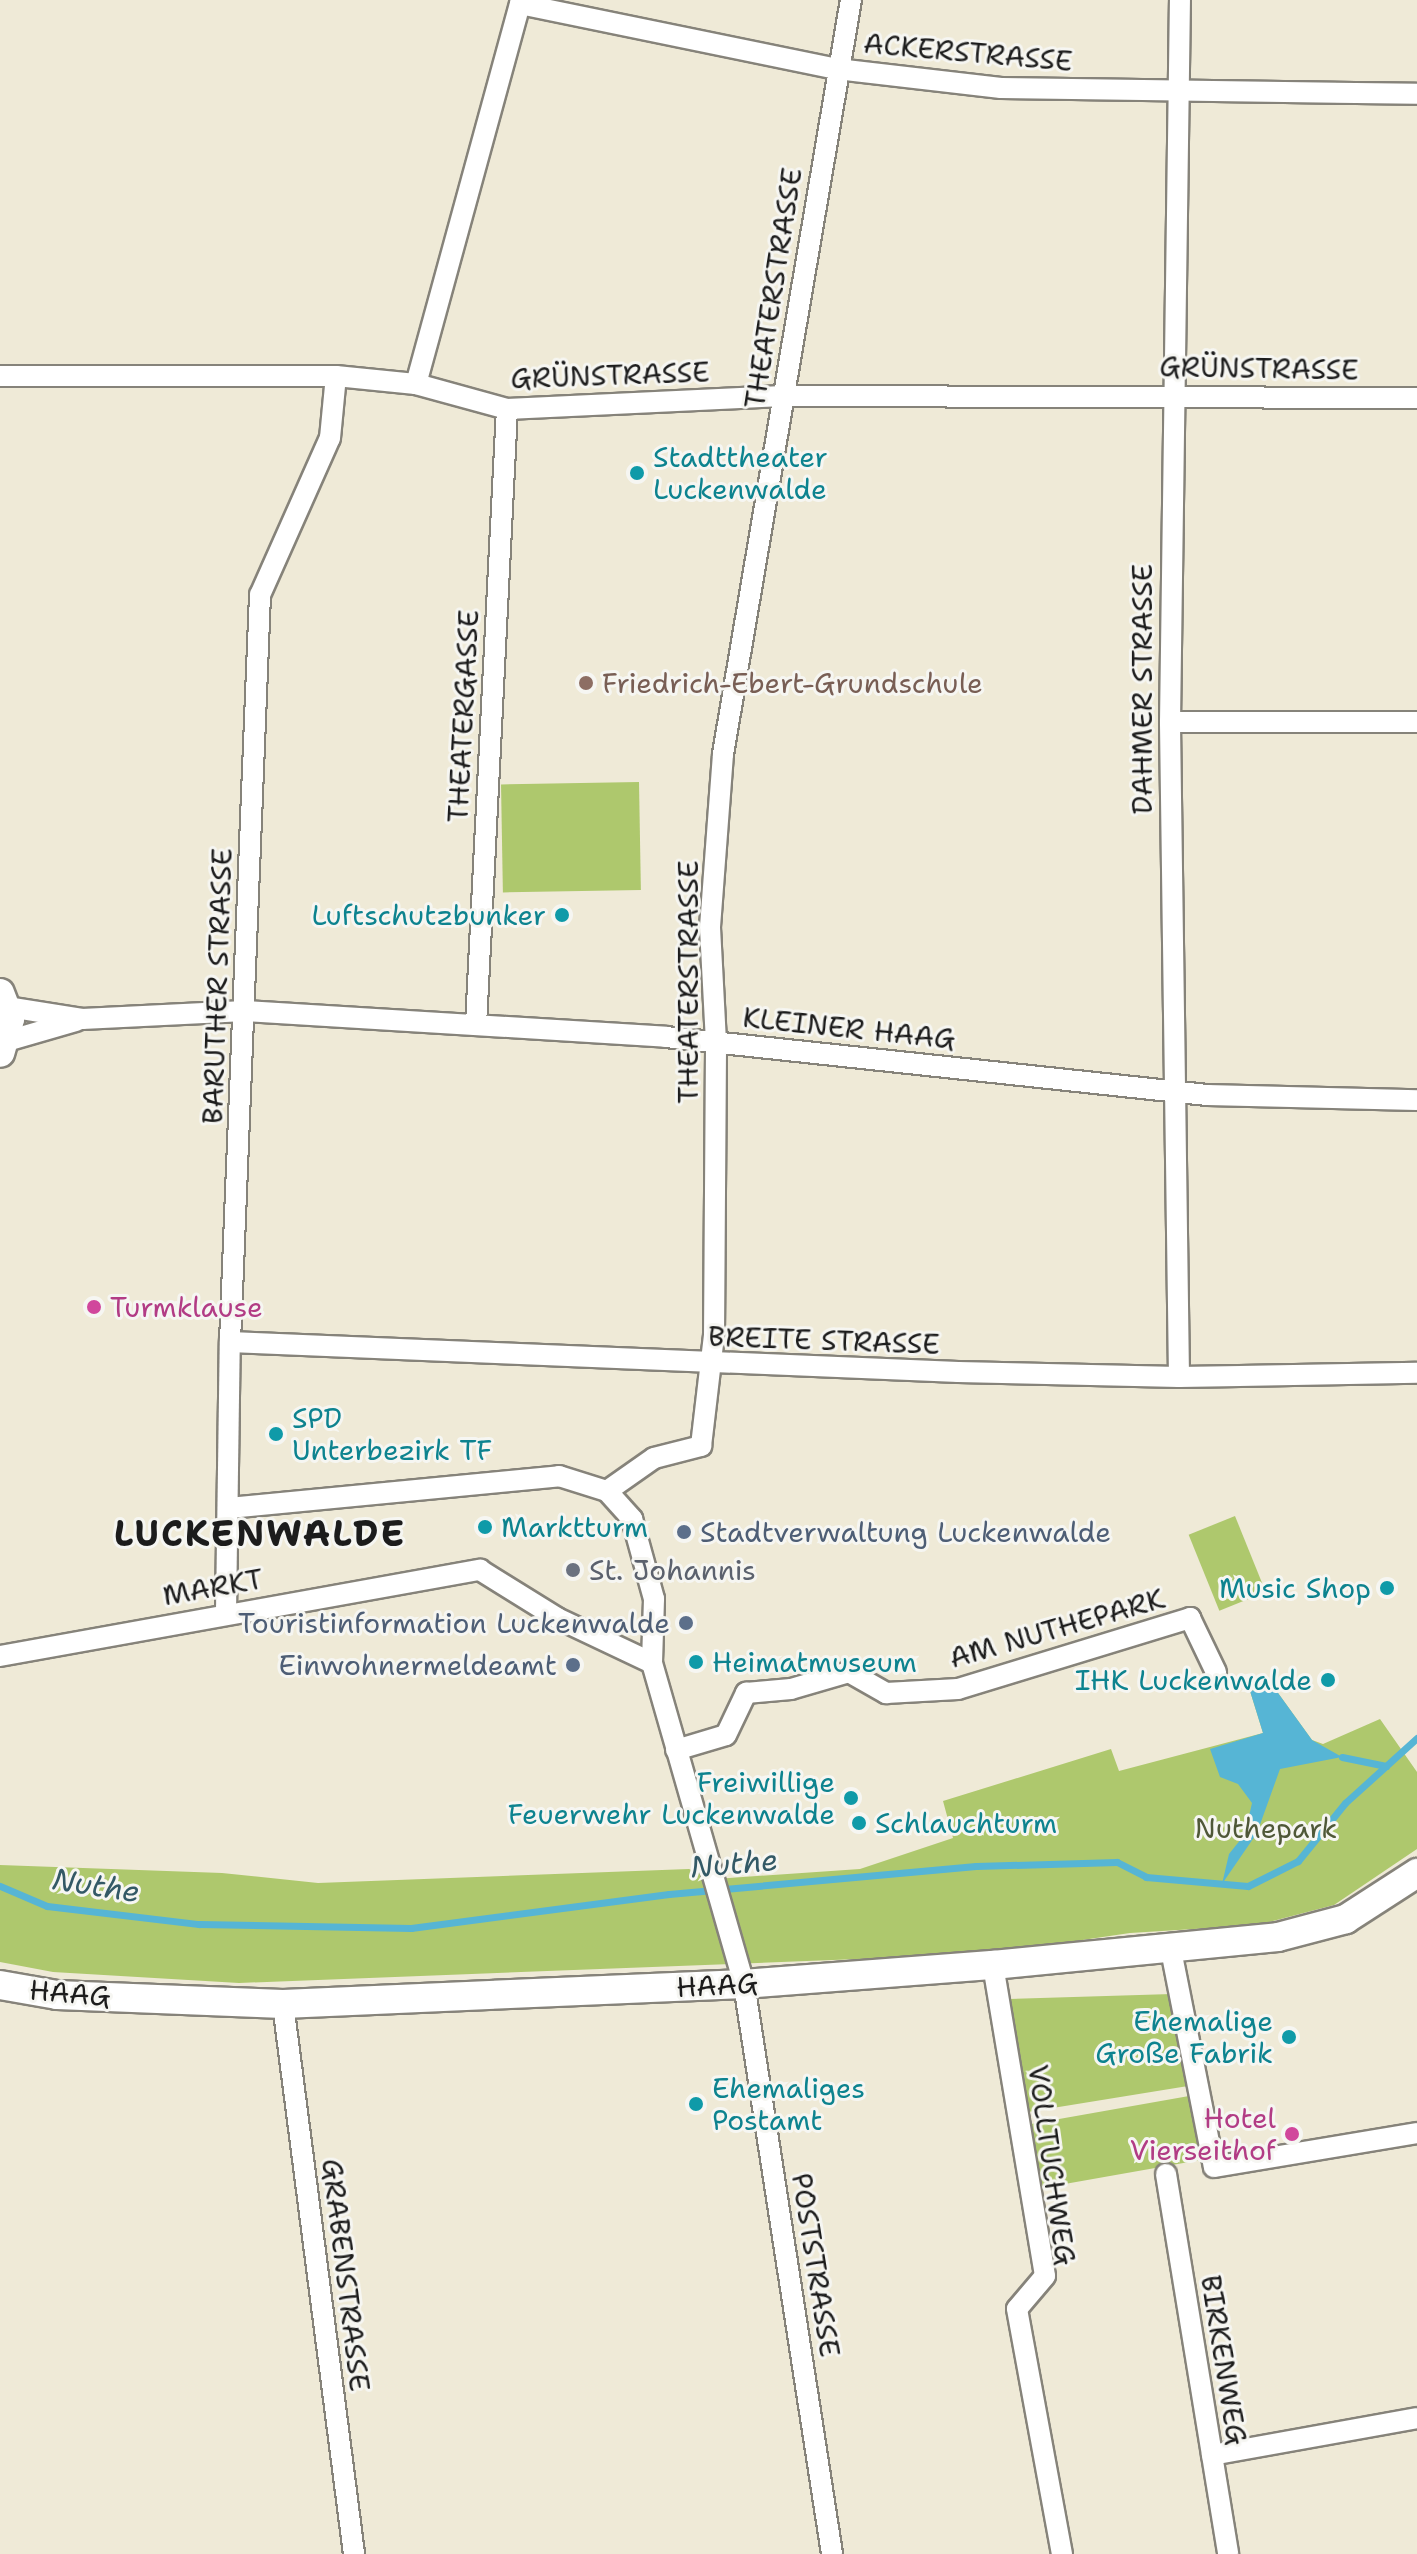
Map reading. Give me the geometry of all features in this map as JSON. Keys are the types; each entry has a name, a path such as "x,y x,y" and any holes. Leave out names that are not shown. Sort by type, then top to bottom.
{"main road":[{"path":"3,1047 4,1000"},
{"name":"HAAG","path":"0,1985 57,1995 283,2004 744,1984 993,1965 1170,1945 1278,1937 1346,1919 1417,1873"}],"street":[{"name":"THEATERSTRASSE","path":"607,1491 654,1458 701,1446 712,1364 716,1042 710,927 723,754 851,0"},
{"name":"DAHMER STRASSE","path":"1179,1377 1177,1091 1170,994 1170,722 1171,394 1182,93 1180,0"},
{"name":"ACKERSTRASSE","path":"521,2 837,69 1001,88 1417,94"},
{"path":"416,384 521,2"},
{"name":"GRÜNSTRASSE","path":"0,376 336,376 416,384 507,409 783,396 1171,394 1417,398"},
{"name":"BARUTHER STRASSE","path":"226,1612 230,1342 260,595 330,438 336,376"},
{"name":"THEATERGASSE","path":"476,1025 507,409"},
{"path":"1170,722 1417,722"},
{"name":"KLEINER HAAG","path":"4,1000 82,1019 245,1011 476,1025 716,1042 1177,1091 1417,1100"},
{"name":"KLEINER HAAG","path":"3,1047 82,1019"},
{"name":"BREITE STRASSE","path":"230,1342 712,1364 1179,1377 1417,1373"},
{"path":"229,1508 559,1476 607,1491 632,1519 654,1599 652,1663 744,1984"},
{"name":"MARKT","path":"0,1656 226,1612 480,1570 557,1618 652,1663"},
{"name":"AM NUTHEPARK","path":"676,1750 726,1735 746,1693 791,1689 849,1672 886,1693 958,1689 1190,1618 1216,1672"},
{"path":"1170,1945 1214,2167 1417,2133"},
{"name":"VOLLTUCHWEG","path":"993,1965 1045,2276 1017,2309 1062,2554"},
{"name":"POSTSTRASSE","path":"744,1984 832,2554"},
{"name":"GRABENSTRASSE","path":"283,2004 354,2554"},
{"name":"BIRKENWEG","path":"1166,2174 1228,2554"},
{"path":"1212,2455 1417,2418"}],"green space":[{"path":"639,782 641,890 503,892 501,784"},
{"path":"1235,1516 1266,1592 1219,1611 1189,1535"},
{"name":"Nuthepark","path":"1273,1686 1312,1740 1323,1744 1380,1719 1417,1772 1417,1849 1334,1905 1258,1925 1130,1933 987,1954 239,1983 53,1972 0,1962 0,1865 222,1873 318,1883 689,1869 715,1879 860,1869 953,1838 943,1801 1111,1749 1119,1771 1263,1733 1250,1691"},
{"path":"1172,1994 1188,2086 1028,2112 1009,1999"},
{"path":"1189,2096 1200,2160 1041,2188 1029,2124"}],"water":[{"path":"1273,1686 1312,1740 1342,1757 1280,1769 1257,1833 1222,1884 1229,1854 1245,1834 1252,1803 1238,1784 1220,1777 1210,1749 1263,1733 1250,1691"}],"waterway":[{"name":"Nuthe","path":"0,1886 47,1906 199,1924 411,1928 669,1894 976,1866 1117,1862 1146,1877 1248,1886 1298,1861 1345,1803 1417,1738"},
{"path":"1342,1757 1386,1766"}],"place":[{"name":"Stadttheater Luckenwalde","path":"637,473"},
{"name":"Friedrich-Ebert-Grundschule","path":"586,683"},
{"name":"Luftschutzbunker","path":"562,915"},
{"name":"Turmklause","path":"94,1307"},
{"name":"SPD Unterbezirk TF","path":"276,1434"},
{"name":"Marktturm","path":"485,1527"},
{"name":"Stadtverwaltung Luckenwalde","path":"684,1532"},
{"name":"St. Johannis","path":"573,1570"},
{"name":"Music Shop","path":"1387,1588"},
{"name":"Touristinformation Luckenwalde","path":"686,1623"},
{"name":"Heimatmuseum","path":"696,1662"},
{"name":"Einwohnermeldeamt","path":"573,1665"},
{"name":"IHK Luckenwalde","path":"1328,1680"},
{"name":"Freiwillige Feuerwehr Luckenwalde","path":"851,1798"},
{"name":"Schlauchturm","path":"859,1823"},
{"name":"Ehemalige Große Fabrik","path":"1289,2037"},
{"name":"Ehemaliges Postamt","path":"696,2104"},
{"name":"Hotel Vierseithof","path":"1292,2134"}],"district":[{"name":"LUCKENWALDE","path":"260,1534"}]}
